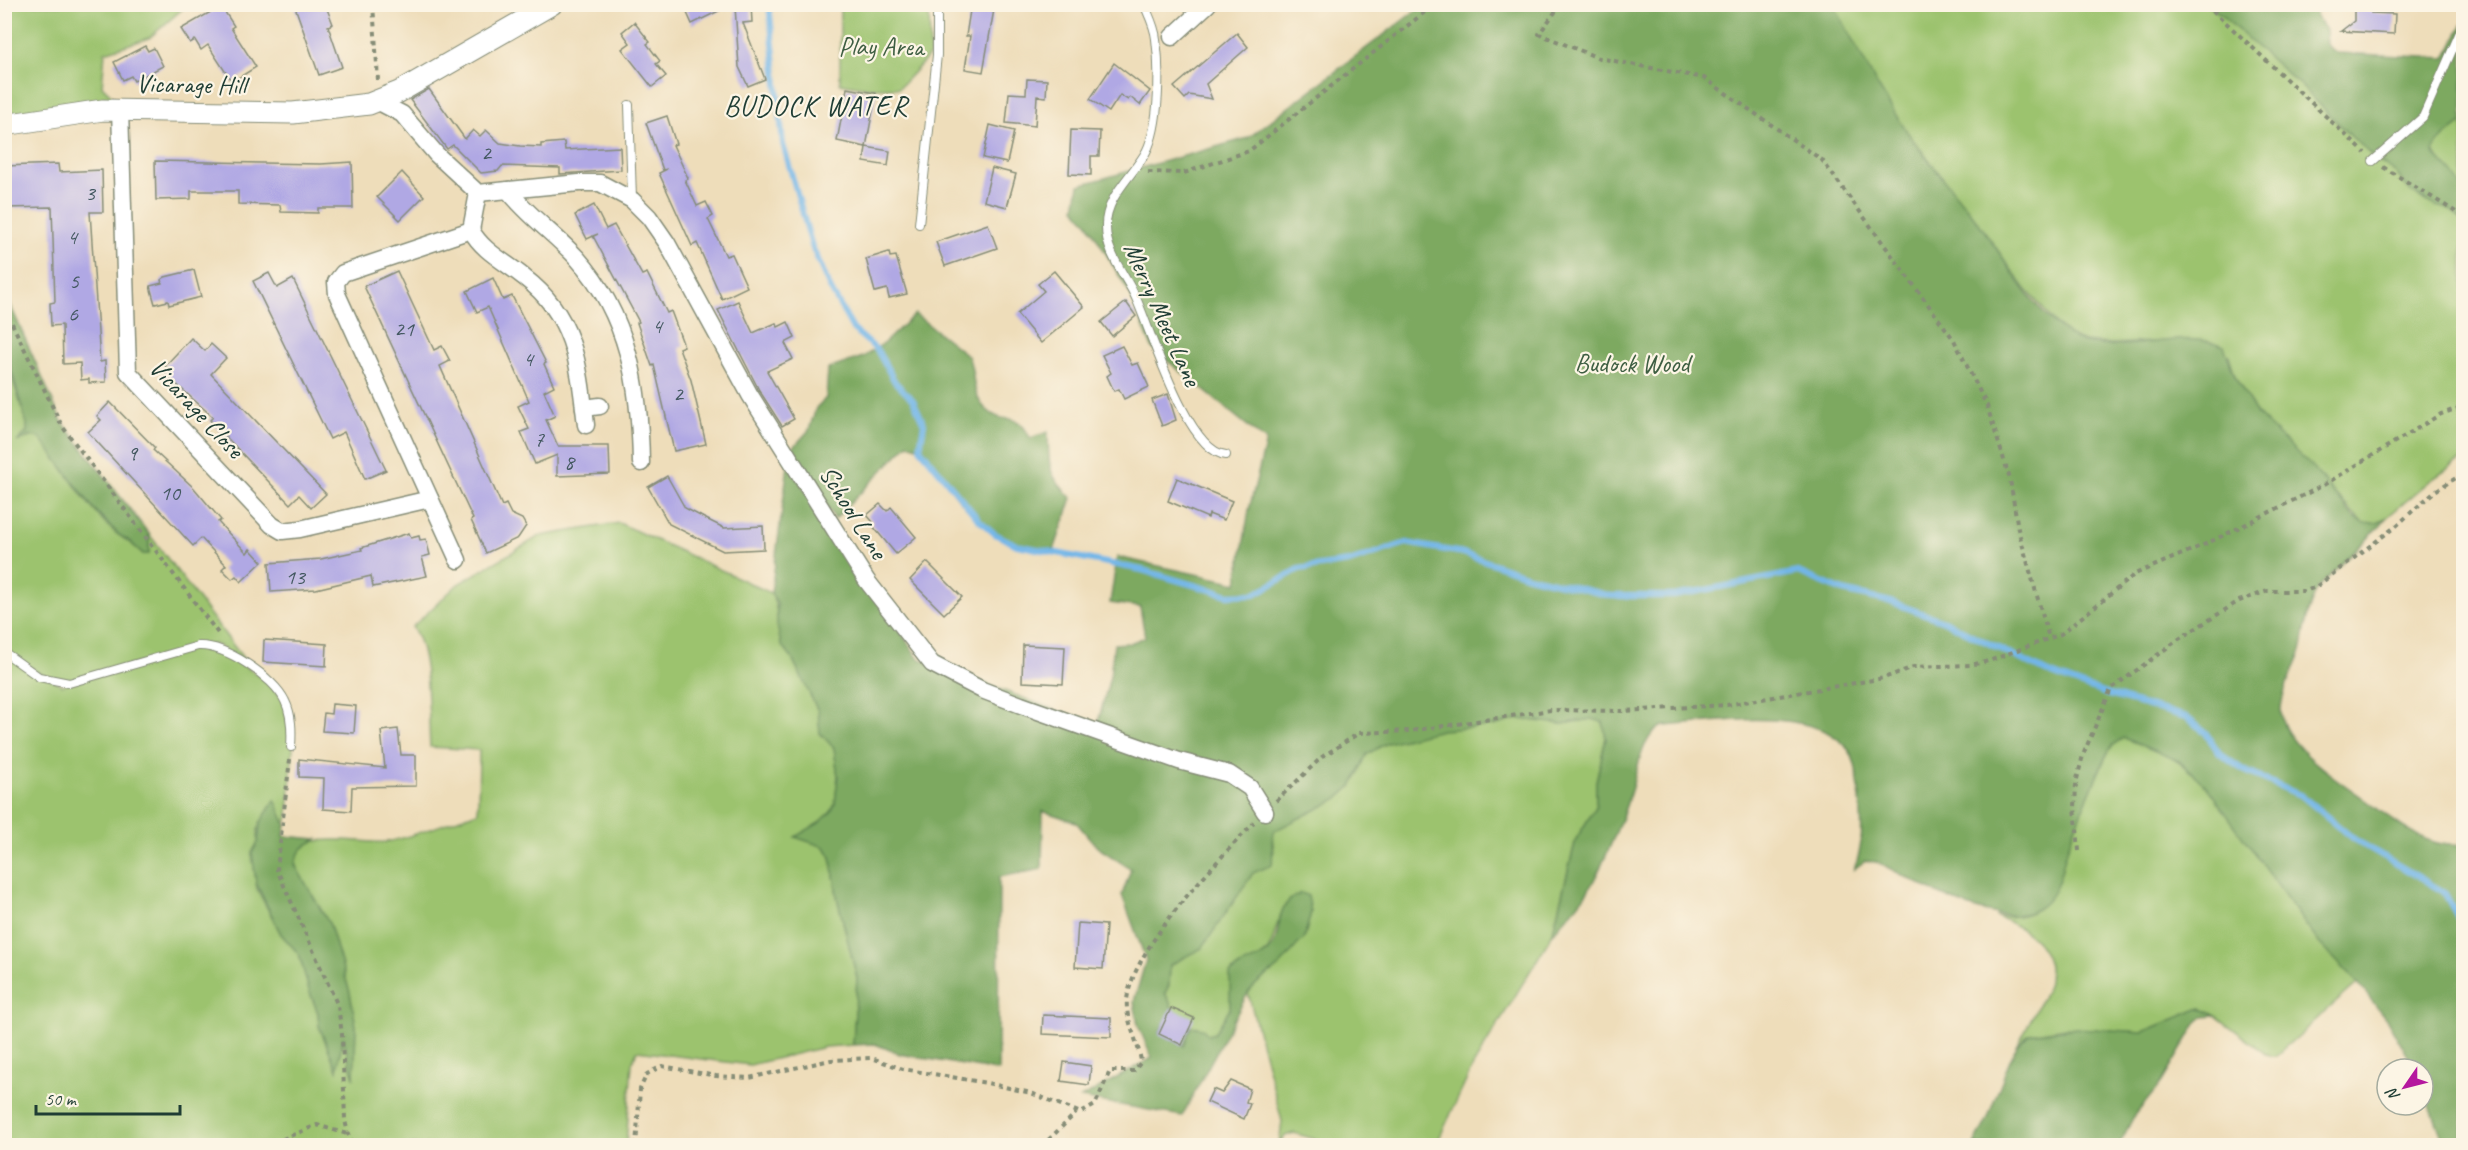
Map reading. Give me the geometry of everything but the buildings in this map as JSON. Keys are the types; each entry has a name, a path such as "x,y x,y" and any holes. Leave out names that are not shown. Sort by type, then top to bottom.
{"street":[{"name":"Vicarage Hill","path":"4,125 83,112 120,110 311,112 377,101 399,92 552,4"},
{"path":"1172,37 1208,4"},
{"path":"377,101 402,114 437,155 478,193 471,230 485,249 560,306 590,413"},
{"name":"Vicarage Close","path":"120,110 128,372 272,525 282,531 300,529 430,499"},
{"name":"School Lane","path":"478,193 600,183 632,200 649,217 667,243 750,395 867,581 932,664 982,690 1021,705 1179,761 1229,774 1250,788 1265,812"},
{"path":"508,190 536,222 575,257 597,282 614,313 634,373 640,407 641,464"},
{"path":"458,560 337,294 336,282 343,273 471,230"}],"lane":[{"path":"920,224 937,55 937,4"},
{"name":"Merry Meet Lane","path":"1144,4 1156,37 1158,82 1154,125 1146,150 1109,206 1106,228 1111,253 1135,296 1188,421 1210,449 1218,454 1226,455"},
{"path":"2373,160 2424,117 2463,23"},
{"path":"629,105 632,200"},
{"path":"4,652 31,673 58,682 90,678 198,646 214,647 237,658 267,680 284,698 291,716 291,747"}],"path":[{"path":"373,4 378,45 377,101"},
{"path":"1132,172 1184,173 1249,151 1435,4"},
{"path":"1561,4 1539,34 1599,58 1704,78 1822,160 1954,340 1988,406 2010,479 2018,529 2049,638"},
{"path":"2205,4 2373,160 2417,191 2463,217"},
{"path":"4,308 62,426 237,658"},
{"path":"636,1146 640,1089 647,1074 662,1066 716,1076 749,1078 831,1060 872,1058 903,1069 987,1083 1030,1093 1076,1113 1084,1113 1093,1107 1110,1071 1134,1071 1139,1067 1141,1059 1127,1003 1142,957 1214,864 1322,757 1359,733 1410,731 1551,710 1622,711 1728,705 1884,678 1913,667 1970,665 1989,661 2049,638 2075,625 2135,573 2208,543 2322,486 2441,414 2463,406"},
{"path":"2079,851 2075,808 2076,783 2082,755 2111,689 2179,639 2240,601 2268,591 2306,591 2318,586 2395,526 2435,491 2463,473"},
{"path":"291,747 277,870 338,1006 348,1134 354,1146"},
{"path":"1042,1146 1076,1113"},
{"path":"266,1146 317,1125 348,1134"}],"green space":[{"path":"4,5 187,5 149,38 105,52 102,86 115,99 80,102 5,116"},
{"name":"Play Area","path":"840,5 929,5 930,55 899,88 868,88 840,83"},
{"name":"Budock Wood","path":"1423,5 1834,5 1876,82 1913,141 1975,219 2028,294 2055,324 2069,335 2084,342 2100,345 2191,339 2224,346 2236,379 2257,414 2314,469 2353,516 2363,523 2377,522 2386,518 2328,577 2315,594 2309,609 2301,651 2286,688 2281,711 2283,723 2290,736 2313,760 2340,782 2398,824 2422,838 2449,845 2463,845 2463,1145 2445,1145 2434,1117 2435,1057 2408,1057 2387,1020 2358,983 2319,943 2207,787 2179,761 2124,738 2110,749 2104,760 2074,831 2055,889 2040,907 2019,915 1995,914 1969,907 1876,862 1865,861 1854,869 1862,834 1857,772 1848,749 1832,735 1811,726 1787,721 1734,720 1663,726 1656,730 1645,746 1623,816 1592,884 1552,935 1576,839 1596,807 1596,782 1606,738 1603,722 1592,719 1562,724 1519,719 1493,726 1442,730 1387,743 1367,754 1352,786 1337,799 1274,831 1272,865 1253,873 1202,948 1170,965 1169,985 1165,993 1173,1009 1159,1033 1184,1046 1191,1026 1202,1028 1208,1035 1215,1033 1230,1009 1230,974 1239,966 1268,952 1276,939 1282,910 1286,904 1302,893 1308,896 1311,912 1304,939 1281,964 1248,993 1182,1116 1081,1098 1152,1058 1138,1025 1134,1001 1146,960 1122,895 1131,869 1097,847 1076,822 1043,811 1042,869 999,877 998,1071 900,1054 875,1044 853,1045 857,978 838,901 831,857 825,847 795,837 819,823 831,812 835,804 838,776 834,748 820,733 818,711 792,658 781,645 777,625 777,603 771,593 788,465 918,658 1097,726 1110,677 1114,644 1130,643 1145,637 1140,607 1110,603 1117,557 1237,583 1249,510 1266,441 1152,348 1130,294 1089,225 1075,208 1079,185 1248,138"},
{"path":"1834,5 2210,5 2301,86 2352,137 2396,173 2406,186 2421,199 2448,209 2463,221 2463,459 2431,480 2386,518 2377,522 2363,523 2257,414 2236,379 2229,355 2172,341 2111,344 2084,342 2070,336 2056,324 2020,282 1983,229 1903,127 1868,70"},
{"path":"2210,5 2316,5 2316,16 2326,30 2327,45 2337,53 2446,58 2463,23 2463,122 2437,144 2434,151 2462,188 2463,221 2448,209 2436,206 2411,192 2396,173 2352,137 2301,86"},
{"path":"2463,122 2463,193 2461,186 2440,161 2434,150 2436,143"},
{"path":"5,293 61,420 149,534 149,554 143,554 119,535 94,509 40,438 30,436 17,442 27,432 27,424 3,336"},
{"path":"915,314 968,356 975,390 986,409 999,417 1020,423 1030,438 1048,432 1053,475 1072,498 1053,553 1017,545 988,529 951,490 921,448 908,444 835,519 791,450 809,430 816,408 826,398 828,369 863,357 884,343"},
{"path":"4,342 8,350 11,375 27,424 27,432 19,440 35,436 44,441 96,513 117,534 143,554 149,554 149,534 246,662 215,644 74,680 44,677 5,649"},
{"path":"619,523 771,593 780,635 786,651 792,658 818,711 820,733 834,748 838,776 835,804 831,812 819,823 796,837 825,847 831,857 838,901 857,978 853,1045 825,1047 750,1065 637,1051 632,1063 626,1145 5,1145 4,654 62,685 197,647 223,652 266,680 283,699 293,747 288,816 286,825 277,806 271,805 258,829 258,842 252,853 257,889 281,934 299,954 318,1013 319,1026 337,1069 343,1036 354,1076 356,1026 350,993 330,925 299,874 295,858 300,848 311,842 343,840 386,842 420,833 478,812 479,750 430,747 425,667 418,637 412,627 458,584 540,536"},
{"path":"1519,719 1562,724 1592,719 1603,722 1606,738 1596,781 1596,807 1576,839 1552,935 1474,1064 1436,1145 1335,1145 1294,1133 1285,1136 1279,1145 1282,1121 1248,993 1281,964 1304,939 1311,912 1285,905 1266,952 1248,965 1232,971 1230,1009 1215,1033 1208,1035 1198,1027 1191,1026 1185,1046 1159,1034 1171,1005 1165,993 1169,985 1170,965 1202,948 1253,873 1262,867 1274,852 1272,835 1274,831 1288,821 1328,804 1342,795 1351,787 1359,774 1366,755 1384,744 1421,733"},
{"path":"2124,738 2155,748 2182,765 2206,786 2228,810 2308,927 2358,983 2275,1056 2269,1056 2216,1016 2201,1008 2143,1032 2065,1028 2029,1034 2017,1046 2048,986 2050,973 2048,961 2043,950 2027,933 1995,916 2031,913 2050,895 2071,837 2107,755 2115,743"},
{"path":"275,800 286,825 284,836 317,839 302,849 295,865 330,925 350,993 356,1026 354,1079 343,1037 337,1070 319,1026 318,1013 299,954 281,934 256,883 252,853 258,842 260,823"},
{"path":"2201,1008 2216,1016 2203,1017 2197,1022 2162,1082 2133,1118 2119,1145 1974,1145 1987,1120 2011,1057 2017,1046 2029,1034 2077,1028 2143,1032"}],"waterway":[{"path":"769,4 783,144 812,246 830,288 853,329 877,350 895,382 913,400 924,424 920,448 978,519 995,534 1017,545 1142,570 1228,595 1255,594 1299,569 1349,562 1406,543 1463,553 1528,576 1611,596 1674,596 1798,572 1843,591 1891,602 1944,621 2046,672 2103,693 2186,717 2205,732 2220,754 2243,770 2302,796 2354,839 2444,892 2464,928"}],"district":[{"name":"BUDOCK WATER","path":"816,105"}]}
